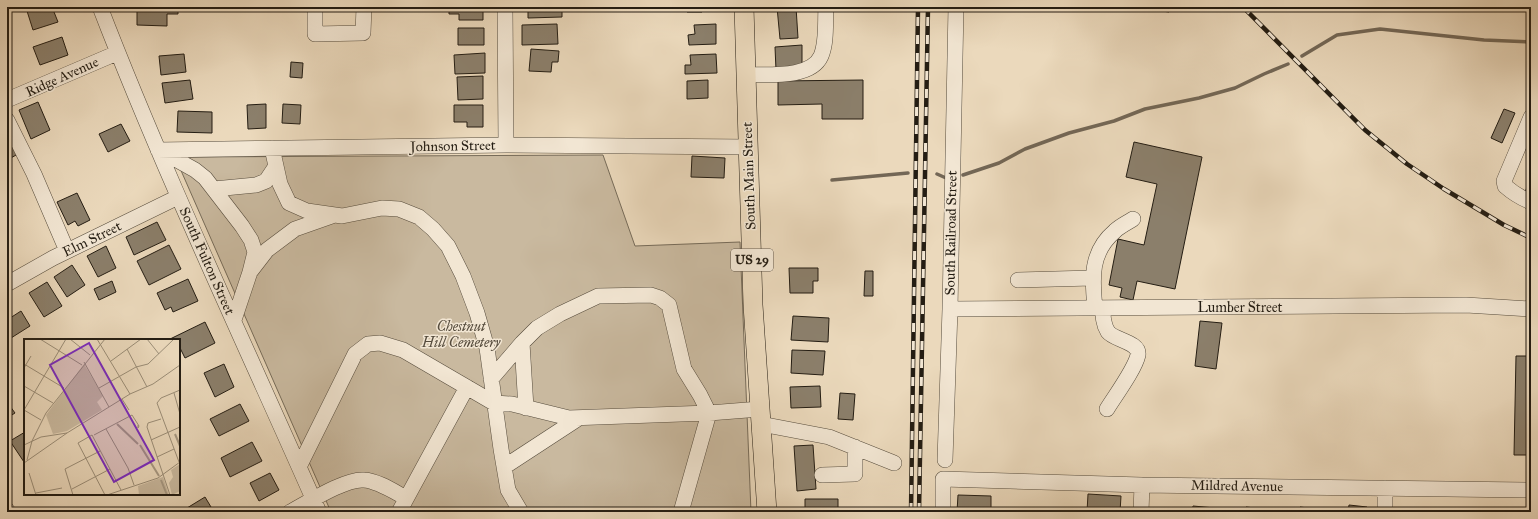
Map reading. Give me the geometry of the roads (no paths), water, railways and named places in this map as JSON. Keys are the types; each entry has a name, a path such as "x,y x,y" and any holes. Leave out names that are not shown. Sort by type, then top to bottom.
{"main road":[{"name":"South Main Street","path":"744,7 753,305 767,512"}],"street":[{"name":"South Fulton Street","path":"100,7 117,53 178,197 316,506"},
{"path":"315,7 315,34 363,34 364,7"},
{"path":"506,7 506,145"},
{"path":"746,75 789,74 807,70 816,65 821,56 825,36 826,7"},
{"name":"South Railroad Street","path":"945,460 950,309 956,7"},
{"name":"Ridge Avenue","path":"7,100 117,53"},
{"path":"1531,117 1504,181 1505,186 1511,191 1521,198 1531,202"},
{"path":"7,120 34,174 67,252"},
{"name":"Johnson Street","path":"158,150 506,145 749,147"},
{"path":"272,148 280,184 289,203 307,211 342,216 382,208 399,209 419,217 448,246 463,276 477,313 487,348 508,490 518,511"},
{"path":"158,150 195,170 205,178 251,240 255,252 234,320"},
{"path":"214,189 256,185 266,181 276,166"},
{"name":"Elm Street","path":"7,284 67,252 178,197"},
{"path":"250,272 267,250 295,229 335,215"},
{"path":"1107,409 1135,363 1138,353 1136,348 1129,343 1114,337 1108,332 1103,322 1092,278 1096,258 1102,245 1114,231 1133,219"},
{"path":"1018,280 1092,278"},
{"path":"491,379 537,328 560,314 598,296 650,295 660,298 669,305 684,369 709,413 681,512"},
{"name":"Lumber Street","path":"950,309 1466,306 1531,309"},
{"path":"299,466 355,354 368,344 380,343 403,350 494,403 512,404 569,418 709,413 761,416 829,437 894,463"},
{"path":"522,343 526,408"},
{"path":"399,512 467,387"},
{"path":"504,467 579,418"},
{"path":"822,475 855,474 855,447"},
{"path":"290,512 316,506 347,482 363,479 377,483 406,498"},
{"name":"Mildred Avenue","path":"943,512 943,479 1142,485 1531,490"},
{"path":"1141,512 1142,485"},
{"path":"1385,488 1385,512"}],"waterway":[{"path":"1302,56 1337,35 1380,29 1484,40 1531,42"},
{"path":"963,175 999,163 1025,149 1069,133 1114,121 1145,109 1199,98 1235,88 1288,64"},
{"path":"832,180 908,173"},
{"path":"937,174 946,178"}],"railway":[{"path":"911,512 918,7"},
{"path":"919,512 928,7"},
{"path":"1243,7 1365,130 1407,164 1444,189 1504,225 1531,238"}],"park label":[{"name":"Chestnut Hill Cemetery","path":"461,334"}]}
